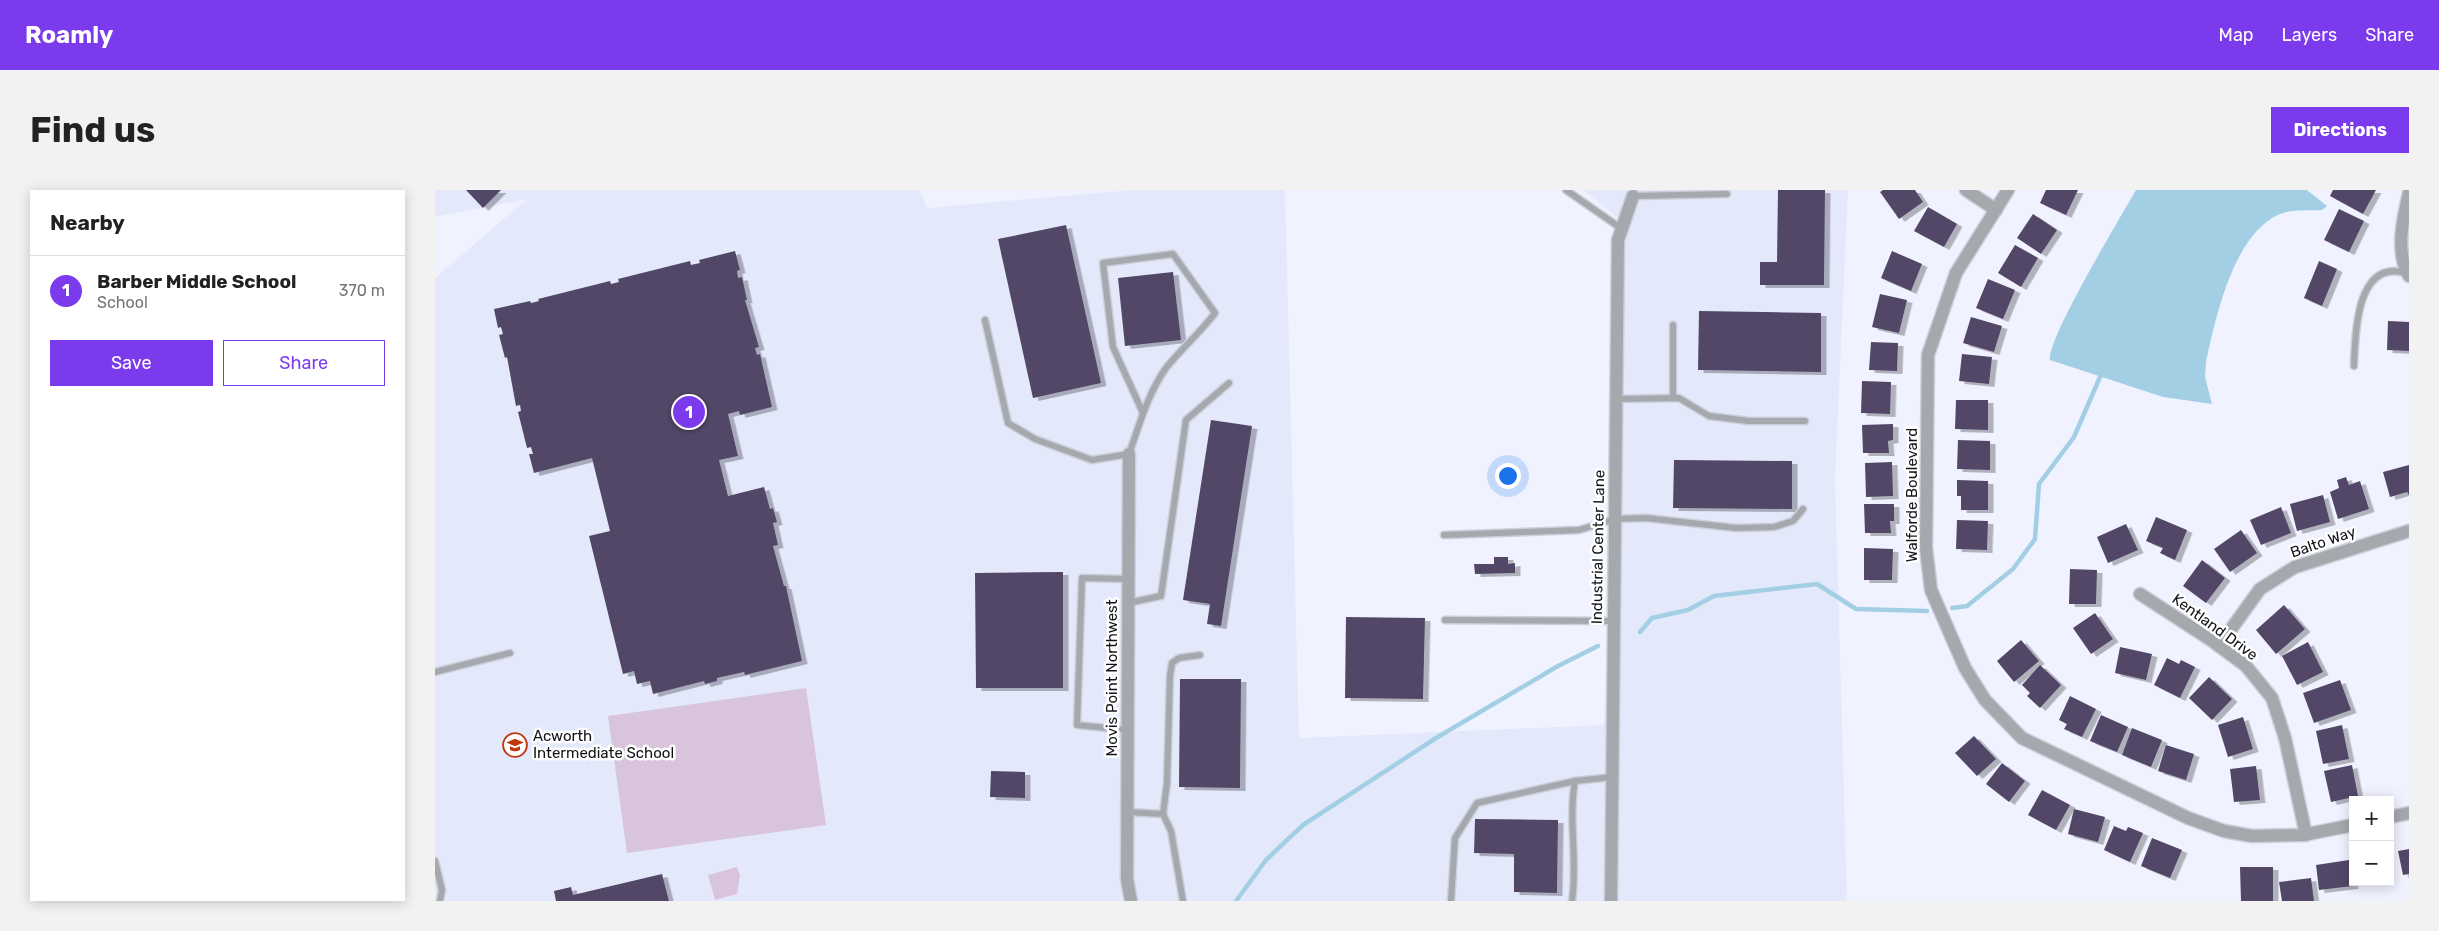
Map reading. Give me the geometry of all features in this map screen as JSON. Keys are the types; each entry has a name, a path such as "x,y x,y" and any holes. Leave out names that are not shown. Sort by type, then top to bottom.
{"street":[{"path":"1966,190 1996,210"},
{"name":"Walforde Boulevard","path":"2009,190 1956,273 1928,355 1926,548 1928,565 1931,590 1965,668 1985,700 2022,738 2188,818 2223,831 2252,836 2306,835 2349,826"},
{"name":"Industrial Center Lane","path":"1611,901 1618,240 1633,193"},
{"path":"2408,274 2401,256 2403,225 2409,193"},
{"name":"Movis Point Northwest","path":"1129,454 1127,879 1131,901"},
{"name":"Balto Way","path":"2219,646 2260,589 2295,567 2409,531"},
{"name":"Kentland Drive","path":"2140,594 2246,666 2272,698 2285,738 2306,835"},
{"path":"2394,816 2409,813"}],"lane":[{"path":"1566,190 1621,229"},
{"path":"1633,193 1727,194"},
{"path":"985,320 1008,423 1035,439 1093,460 1129,454 1143,413 1166,369 1201,332 1215,313 1173,254 1103,263 1113,347 1143,413"},
{"path":"2354,366 2356,320 2364,295 2372,282 2384,273 2396,270 2408,274"},
{"path":"1673,325 1673,398"},
{"path":"1129,603 1161,596 1186,420 1229,383"},
{"path":"1616,400 1679,398 1709,416 1749,421 1805,421"},
{"path":"1444,535 1579,530 1615,519 1646,518 1736,528 1774,527 1793,521 1803,509"},
{"path":"1128,730 1077,725 1082,578 1129,579"},
{"path":"1445,620 1614,621"},
{"path":"435,672 509,653"},
{"path":"1183,901 1171,831 1163,814 1167,783 1169,676 1172,662 1179,658 1200,655"},
{"path":"1451,901 1455,838 1477,802 1575,781 1612,778"},
{"path":"1572,901 1576,877 1572,839 1575,781"},
{"path":"1127,812 1163,814"},
{"path":"435,861 442,890 440,901"}],"shaded area":[{"path":"435,190 919,190 927,208 1131,190 1285,190 1299,738 1604,725 1626,225 1584,190 1848,190 1835,478 1847,901 435,901 435,278 527,199 435,217"},
{"path":"806,688 826,825 627,853 608,716"},
{"path":"737,867 740,876 737,894 715,900 708,875"}],"water":[{"path":"2136,190 2307,190 2327,206 2322,210 2295,211 2280,214 2264,224 2250,239 2229,279 2221,301 2206,362 2205,377 2212,404 2163,397 2050,360 2052,348 2072,304"}],"building":[{"path":"466,190 501,190 483,208"},
{"path":"1778,190 1825,190 1824,285 1760,285 1760,262 1777,262"},
{"path":"1883,190 1915,190 1923,202 1899,219 1880,192"},
{"path":"2046,190 2078,190 2066,215 2040,203"},
{"path":"2333,190 2376,190 2363,214 2330,196"},
{"path":"1928,207 1957,224 1944,247 1914,231"},
{"path":"2339,209 2364,221 2349,252 2324,240"},
{"path":"2033,214 2057,230 2041,254 2017,238"},
{"path":"1066,225 1101,383 1033,398 998,239"},
{"path":"2015,245 2038,258 2021,287 1998,273"},
{"path":"735,251 740,270 737,271 738,278 742,277 747,300 745,300 759,347 755,348 757,355 760,354 772,407 740,415 739,411 728,414 738,456 719,460 728,496 764,487 770,509 773,508 777,522 773,523 778,545 773,546 784,586 786,586 802,661 745,675 744,672 717,678 717,681 705,684 704,681 653,694 650,681 637,684 634,671 623,674 589,536 610,531 592,458 534,473 529,454 533,454 531,447 527,448 518,412 521,411 520,405 516,406 507,357 505,358 499,335 503,334 501,327 498,328 494,309 530,301 531,303 539,301 538,299 610,281 611,284 619,282 618,279 690,261 691,265 700,263 699,260"},
{"path":"1892,251 1922,264 1911,291 1881,278"},
{"path":"2319,261 2337,269 2322,306 2304,298"},
{"path":"1173,272 1181,340 1125,346 1118,278"},
{"path":"1988,279 2015,290 2003,319 1976,308"},
{"path":"1880,294 1907,300 1899,333 1872,327"},
{"path":"1699,311 1821,313 1821,372 1698,370"},
{"path":"1971,317 2002,326 1994,352 1963,343"},
{"path":"2388,321 2409,322 2409,351 2387,350"},
{"path":"1871,342 1898,343 1897,371 1869,370"},
{"path":"1962,354 1992,357 1989,384 1959,381"},
{"path":"1862,381 1891,382 1890,414 1861,413"},
{"path":"1956,400 1988,400 1988,430 1955,429"},
{"path":"1211,420 1252,426 1221,626 1207,624 1210,604 1183,600"},
{"path":"1893,424 1893,440 1888,441 1889,453 1863,453 1862,425"},
{"path":"1958,440 1990,441 1990,470 1957,469"},
{"path":"1674,460 1792,461 1792,509 1673,508"},
{"path":"1892,462 1893,496 1866,497 1865,463"},
{"path":"2409,465 2409,495 2407,492 2390,497 2383,472"},
{"path":"2346,477 2349,485 2360,481 2369,509 2338,519 2330,492 2339,488 2337,480"},
{"path":"1957,480 1988,481 1988,510 1961,510 1961,496 1957,496"},
{"path":"2323,495 2330,522 2297,531 2290,504"},
{"path":"1864,504 1894,504 1894,521 1890,521 1891,533 1865,533"},
{"path":"2281,507 2291,533 2261,545 2250,520"},
{"path":"2156,517 2187,530 2175,560 2160,553 2163,548 2146,541"},
{"path":"1957,520 1988,521 1987,550 1956,549"},
{"path":"2126,524 2138,550 2108,563 2097,537"},
{"path":"2241,530 2257,553 2230,572 2214,549"},
{"path":"1864,548 1893,549 1892,580 1864,580"},
{"path":"1494,557 1508,557 1508,564 1515,563 1515,573 1475,574 1474,564 1494,564"},
{"path":"2202,560 2225,578 2206,603 2183,586"},
{"path":"2070,569 2097,570 2096,604 2069,604"},
{"path":"1063,572 1063,688 976,688 975,573"},
{"path":"2284,605 2305,629 2276,654 2256,630"},
{"path":"2095,613 2113,639 2091,654 2073,628"},
{"path":"1346,617 1425,618 1423,699 1345,698"},
{"path":"2021,640 2039,661 2014,682 1997,661"},
{"path":"2308,642 2323,672 2297,685 2282,656"},
{"path":"2120,647 2152,654 2146,680 2115,673"},
{"path":"2167,658 2179,664 2181,660 2195,667 2180,698 2154,685"},
{"path":"2040,665 2061,685 2040,708 2027,696 2030,693 2022,685"},
{"path":"2209,677 2232,699 2212,720 2189,698"},
{"path":"1180,679 1241,679 1240,788 1179,787"},
{"path":"2340,680 2351,710 2314,723 2303,693"},
{"path":"2070,696 2096,709 2082,737 2064,729 2067,724 2059,720"},
{"path":"2101,715 2128,727 2117,752 2090,741"},
{"path":"2243,717 2253,749 2228,757 2218,725"},
{"path":"2342,725 2349,759 2323,764 2316,731"},
{"path":"2132,728 2162,740 2151,767 2122,755"},
{"path":"1974,736 1996,759 1977,776 1955,753"},
{"path":"2166,745 2194,754 2186,780 2158,771"},
{"path":"2002,763 2025,781 2009,802 1986,784"},
{"path":"2352,765 2358,796 2349,796 2349,798 2331,802 2324,771"},
{"path":"2256,766 2260,800 2234,802 2230,769"},
{"path":"991,771 1025,772 1025,798 990,797"},
{"path":"2042,790 2070,805 2056,830 2028,815"},
{"path":"2074,809 2105,817 2098,842 2068,834"},
{"path":"1475,819 1558,820 1557,893 1514,892 1514,854 1474,853"},
{"path":"2114,826 2126,831 2128,827 2143,833 2130,862 2104,850"},
{"path":"2152,838 2182,850 2170,878 2141,866"},
{"path":"2409,849 2409,874 2403,875 2398,851"},
{"path":"2349,860 2349,886 2353,886 2319,890 2316,865"},
{"path":"2240,867 2273,867 2273,901 2241,901"},
{"path":"662,874 669,901 556,901 554,891 571,887 573,895"},
{"path":"2311,878 2314,901 2282,901 2279,882"}],"waterway":[{"path":"1952,608 1967,606 2013,569 2035,539 2039,484 2074,437 2100,377"},
{"path":"1640,632 1652,618 1688,610 1714,596 1817,584 1856,609 1927,611"},
{"path":"1236,901 1266,860 1303,825 1436,738 1558,666 1598,646"}],"place":[{"name":"Barber Middle School","path":"689,412"},
{"name":"Acworth Intermediate School","path":"515,745"}]}
